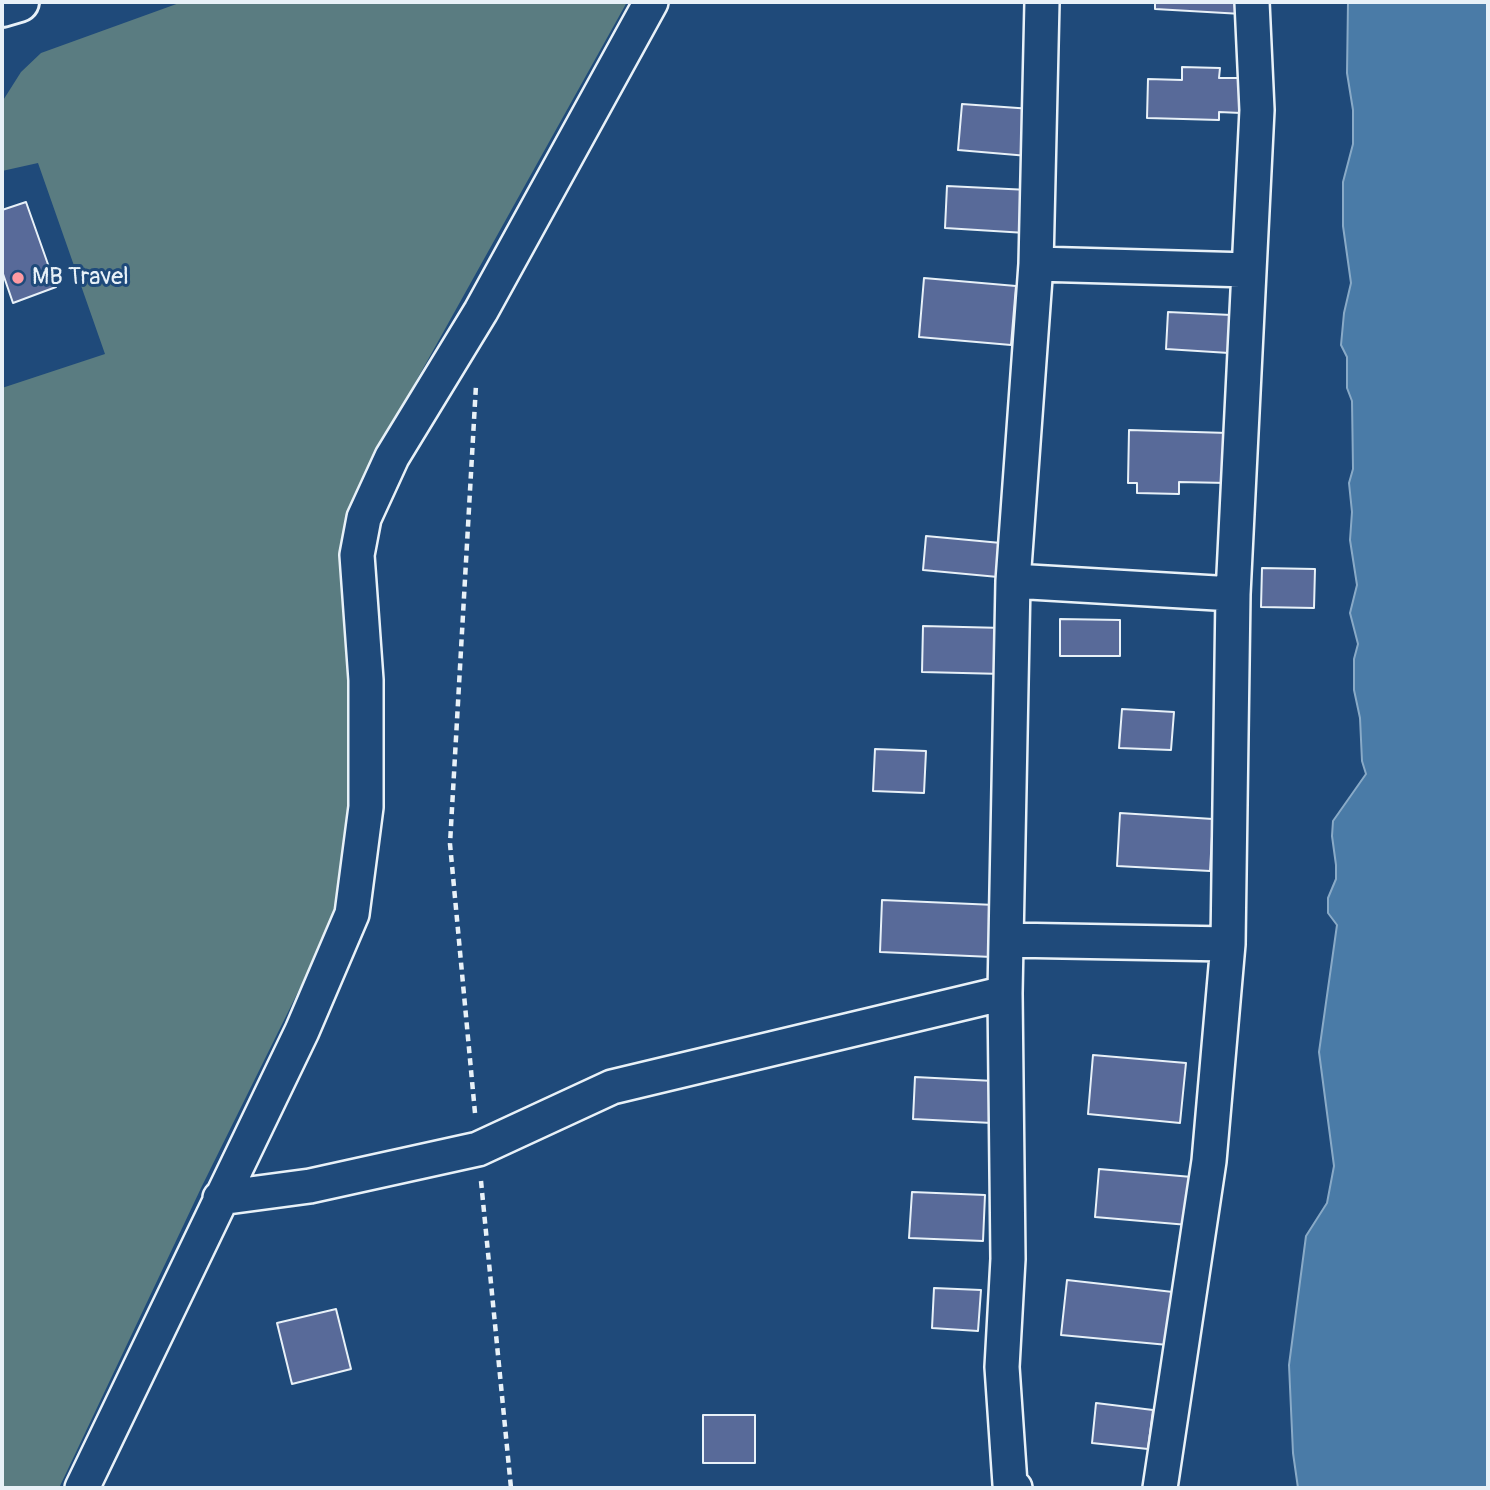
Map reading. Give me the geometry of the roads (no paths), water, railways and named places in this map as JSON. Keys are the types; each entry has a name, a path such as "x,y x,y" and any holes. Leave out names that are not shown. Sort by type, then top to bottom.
{"main road":[{"path":"2,7 19,2"}],"street":[{"path":"82,1488 302,1031 352,914 366,807 366,680 357,555 364,519 392,457 481,311 650,2"},
{"path":"1014,1488 1010,1484 1002,1367 1008,1259 1005,993 1013,581 1036,264 1042,2"},
{"path":"1160,1488 1209,1161 1228,944 1233,594 1256,110 1252,2"},
{"path":"1036,264 1249,270"},
{"path":"1013,581 1233,594"},
{"path":"1008,940 1228,944"},
{"path":"220,1198 310,1186 478,1149 612,1087 1005,993"}],"water":[{"path":"1348,2 1488,2 1488,1488 1298,1488 1293,1453 1289,1365 1306,1236 1327,1203 1334,1166 1319,1052 1337,925 1328,913 1328,898 1336,879 1333,821 1366,774 1362,761 1360,718 1354,690 1354,659 1358,644 1350,613 1357,585 1350,540 1352,401 1347,388 1347,357 1341,345 1344,313 1351,283 1343,226 1343,182 1353,144 1353,110 1347,73"}],"place":[{"name":"MB Travel","path":"18,278"}]}
